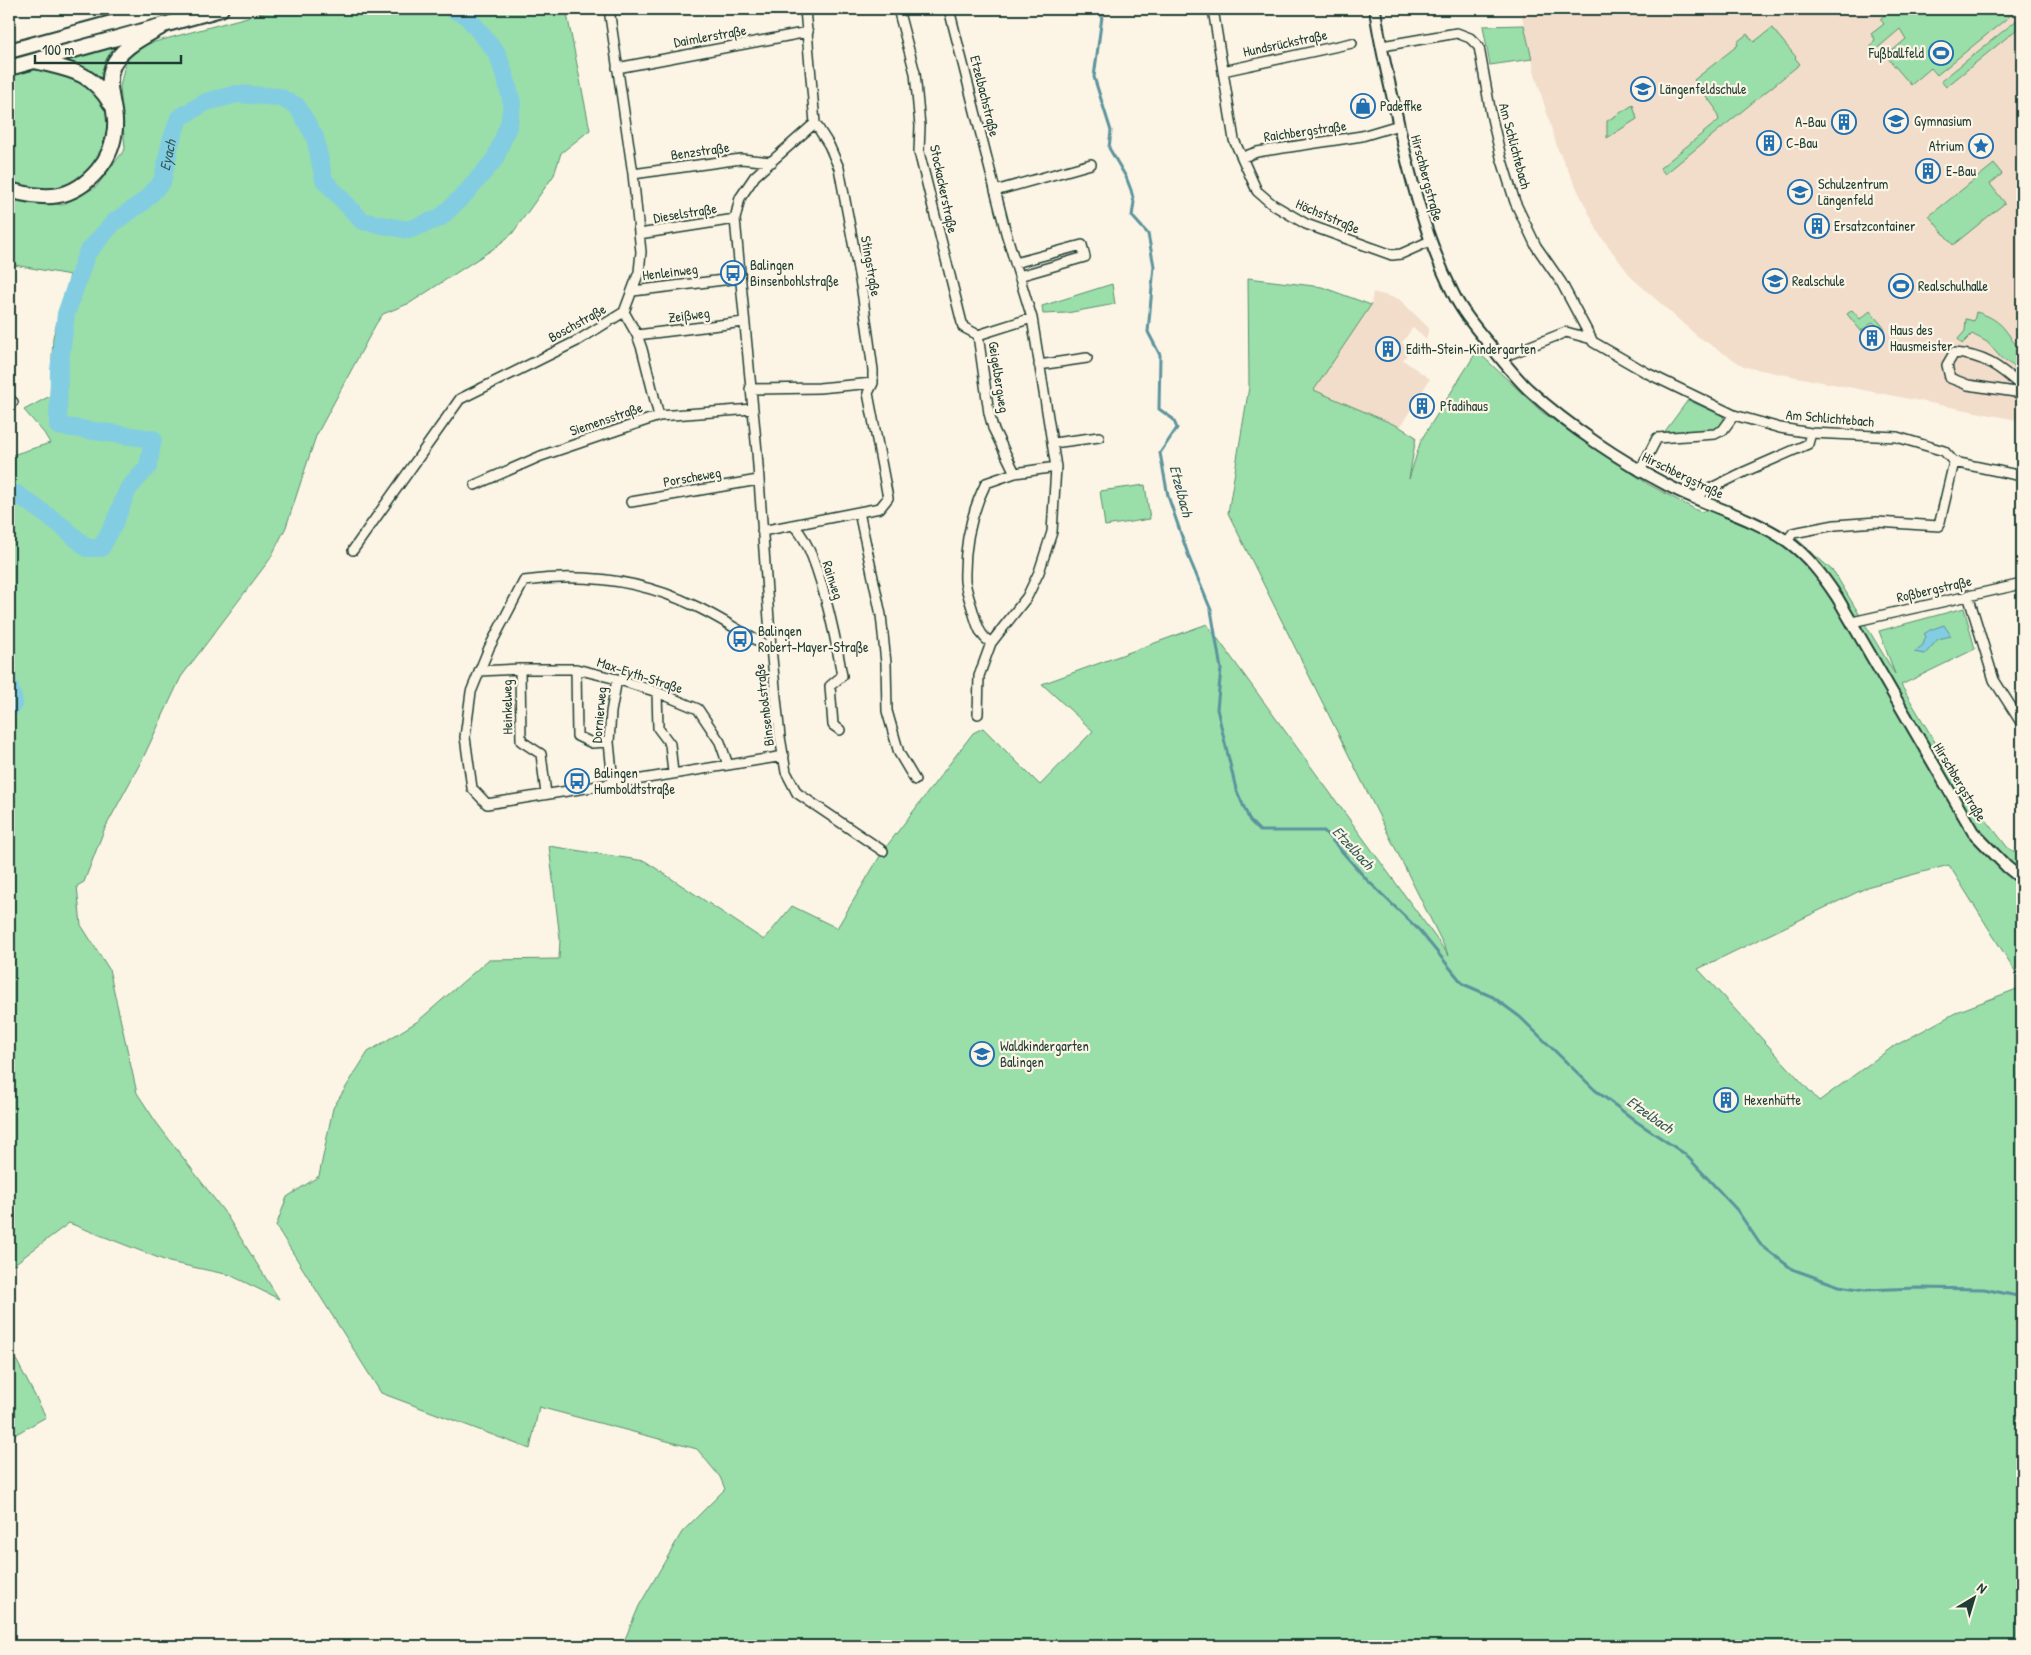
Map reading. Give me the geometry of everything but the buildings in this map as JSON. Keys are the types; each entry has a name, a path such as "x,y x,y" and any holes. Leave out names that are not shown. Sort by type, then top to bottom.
{"highway":[{"path":"9,51 163,9"},
{"path":"9,68 221,9"},
{"path":"9,190 29,196 51,196 69,194 82,187 102,165 111,150 115,127 110,85 112,68 119,55 131,45 161,27"},
{"path":"34,61 73,70 88,78 103,92 113,108"}],"street":[{"name":"Boschstraße","path":"353,550 460,399 577,340 624,312 633,291 640,262 639,234 633,174 616,68 609,9"},
{"name":"Stingstraße","path":"762,531 880,508 888,498 868,393 874,384 866,320 840,168 829,145 815,123 805,9"},
{"name":"Stockackerstraße","path":"898,9 915,73 920,126 919,152 963,327 978,335"},
{"name":"Etzelbachstraße","path":"949,9 995,191 1032,318 1056,468 1052,532 1039,572 1026,597 991,642 979,676 978,714"},
{"name":"Höchststraße","path":"1213,9 1234,140 1257,191 1272,204 1306,224 1392,255 1401,254 1430,241"},
{"name":"Hirschbergstraße","path":"1375,9 1410,178 1430,241 1454,295 1476,329 1528,389 1564,420 1640,471 1693,497 1757,524 1787,541 1807,558 1825,579 1852,622 1973,832 2007,867 2022,879"},
{"name":"Daimlerstraße","path":"616,68 808,32"},
{"name":"Am Schlichtebach","path":"1382,46 1457,32 1470,38 1478,47 1491,114 1515,202 1536,246 1561,282 1588,338"},
{"name":"Hundsrückstraße","path":"1223,71 1352,43"},
{"name":"Binsenbolstraße","path":"815,123 755,176 740,198 735,219 753,409 771,648 780,738 786,772 797,793 882,851"},
{"name":"Raichbergstraße","path":"1243,157 1257,152 1362,136 1399,125"},
{"name":"Benzstraße","path":"633,174 741,159 772,162"},
{"path":"995,191 1091,164"},
{"name":"Dieselstraße","path":"639,234 735,219"},
{"path":"1015,262 1082,245 1085,257 1019,276"},
{"name":"Henleinweg","path":"633,291 740,278"},
{"path":"624,312 637,335 659,416"},
{"name":"Geigelbergweg","path":"1015,474 989,413 978,335 1032,318"},
{"name":"Zeißweg","path":"637,335 744,322"},
{"name":"Am Schlichtebach","path":"1500,358 1566,332 1588,338 1610,353 1734,415 1780,428 1810,433 1897,437 1944,451 1954,462 2022,476"},
{"path":"2022,387 1990,361 1971,354 1954,353 1947,365 1950,378 1968,385 2022,393"},
{"path":"1039,366 1087,358"},
{"path":"750,389 819,388 874,384"},
{"name":"Siemensstraße","path":"476,485 541,456 659,416 753,409"},
{"path":"1640,471 1657,438 1715,434 1724,430 1734,415"},
{"path":"1693,497 1808,444 1810,433"},
{"path":"1053,443 1099,437"},
{"path":"1787,541 1793,533 1835,525 1877,522 1939,526 1954,462"},
{"path":"991,642 982,637 977,626 965,582 966,551 976,504 986,483 1015,474 1056,468"},
{"name":"Porscheweg","path":"631,502 758,480"},
{"path":"859,512 881,615 886,663 887,711 899,753 915,780"},
{"name":"Rainweg","path":"792,525 797,529 806,544 824,594 836,638 842,676 830,686 833,725 840,730"},
{"path":"771,648 693,605 658,591 610,579 572,576 524,581 479,671 471,692 465,737 472,788 487,804 784,756"},
{"name":"Roßbergstraße","path":"1852,622 2022,584"},
{"path":"1968,595 1994,680 2022,724"},
{"name":"Heinkelweg","path":"520,669 521,741 541,754 546,794"},
{"path":"576,669 577,736 592,743 609,742"},
{"name":"Max-Eyth-Straße","path":"479,671 576,669 617,679 657,692 698,709 720,742 728,765"},
{"name":"Dornierweg","path":"612,783 609,742 611,712 617,679"},
{"path":"657,692 658,728 670,744 673,774"}],"shaded area":[{"name":"Schulzentrum Längenfeld","path":"1520,9 2022,9 2022,421 1745,367 1697,336 1632,278 1599,234 1558,150 1534,71"},
{"path":"1373,292 1399,299 1429,328 1426,339 1413,327 1402,343 1410,349 1403,360 1430,379 1400,427 1314,390 1371,305"}],"green space":[{"path":"277,9 566,9 590,130 561,153 554,175 512,234 493,249 410,303 383,314 376,324 316,436 286,527 270,559 181,677 143,758 104,830 84,882 77,886 81,925 109,969 137,1093 156,1122 225,1213 279,1299 230,1275 169,1262 69,1223 9,1268 9,456 50,443 24,410 50,396 53,337 70,275 9,264 9,194 62,205 96,187 125,149 120,87 126,59 147,44"},
{"name":"Fußballfeld","path":"1892,9 2015,9 2016,11 1937,75 1931,68 1911,85 1886,56 1906,39 1900,29 1873,52 1869,50 1875,39 1871,34 1884,24 1880,19"},
{"path":"2022,16 2022,25 1946,87 1941,81"},
{"path":"1524,25 1532,59 1490,65 1483,26"},
{"path":"1772,28 1800,64 1665,174 1660,168 1719,120 1715,108 1694,80 1738,45 1737,42 1747,34 1754,42"},
{"path":"126,44 105,87 57,63"},
{"path":"36,69 71,75 86,83 108,108 110,127 107,149 79,184 51,192 9,186 9,76"},
{"path":"1633,105 1637,119 1607,138 1607,121"},
{"path":"1994,164 2002,174 1990,184 2005,203 1953,245 1929,216"},
{"path":"1248,278 1322,287 1371,305 1314,390 1400,427 1416,437 1409,479 1421,440 1477,351 1542,412 1648,484 1700,512 1724,506 1798,540 1834,572 1895,674 1879,631 1964,608 1975,649 1901,685 1966,794 2008,848 2022,856 2022,982 1949,865 1870,886 1698,969 1819,1101 1891,1048 1959,1011 2022,987 2022,1646 622,1646 639,1606 682,1532 725,1489 720,1477 697,1449 539,1407 530,1449 381,1393 276,1226 287,1197 319,1176 333,1108 368,1052 418,1021 488,960 559,959 560,939 549,846 645,861 764,940 792,906 837,928 883,851 973,733 983,728 1040,785 1093,731 1042,684 1207,624 1449,956 1228,513 1249,387"},
{"path":"1112,284 1115,304 1067,313 1043,314 1042,306"},
{"path":"1852,310 1860,319 1870,311 1885,329 1881,332 1873,322 1861,331 1847,314"},
{"path":"1976,312 1997,321 2014,342 2022,347 2022,371 2002,359 1987,342 1972,334 1962,344 1958,339 1965,331 1966,319 1974,321"},
{"path":"1688,400 1723,416 1725,422 1715,431 1663,434"},
{"path":"1145,485 1150,519 1105,526 1100,491"},
{"path":"9,1346 46,1417 9,1438"}],"water":[{"path":"1944,625 1951,636 1938,639 1925,654 1914,652 1923,645 1926,636 1924,634"}],"waterway":[{"name":"Eyach","path":"9,495 17,494 62,526 87,548 101,548 114,524 128,489 148,467 153,439 58,426 59,370 66,314 87,253 114,222 143,202 162,182 171,141 179,118 206,102 237,94 279,97 297,106 315,137 324,180 362,221 408,230 440,218 465,194 495,159 509,124 512,103 497,53 466,15 452,9"},
{"name":"Etzelbach","path":"1103,9 1094,77 1111,131 1109,148 1126,177 1131,190 1134,202 1132,216 1148,234 1154,266 1148,332 1160,355 1159,409 1173,419 1177,428 1160,453 1168,496 1190,560 1211,610 1221,669 1217,709 1236,789 1250,821 1260,831 1324,831 1367,880 1420,931 1463,984 1493,997 1520,1017 1595,1090 1637,1122 1685,1154 1737,1210 1760,1244 1792,1269 1839,1286 1865,1290 1917,1288 1984,1289 2022,1297"},
{"name":"Eyach","path":"9,685 14,702 9,710"}],"place":[{"name":"Fußballfeld","path":"1941,53"},
{"name":"Längenfeldschule","path":"1643,89"},
{"name":"Padeffke","path":"1363,106"},
{"name":"Gymnasium","path":"1896,121"},
{"name":"A-Bau","path":"1844,122"},
{"name":"C-Bau","path":"1769,143"},
{"name":"Atrium","path":"1981,146"},
{"name":"E-Bau","path":"1928,171"},
{"name":"Schulzentrum Längenfeld","path":"1800,192"},
{"name":"Ersatzcontainer","path":"1817,226"},
{"name":"Balingen Binsenbohlstraße","path":"733,273"},
{"name":"Realschule","path":"1775,281"},
{"name":"Realschulhalle","path":"1901,286"},
{"name":"Haus des Hausmeister","path":"1872,338"},
{"name":"Edith-Stein-Kindergarten","path":"1388,349"},
{"name":"Pfadihaus","path":"1422,406"},
{"name":"Balingen Robert-Mayer-Straße","path":"740,639"},
{"name":"Balingen Humboldtstraße","path":"577,781"},
{"name":"Waldkindergarten Balingen","path":"982,1054"},
{"name":"Hexenhütte","path":"1726,1100"}]}
